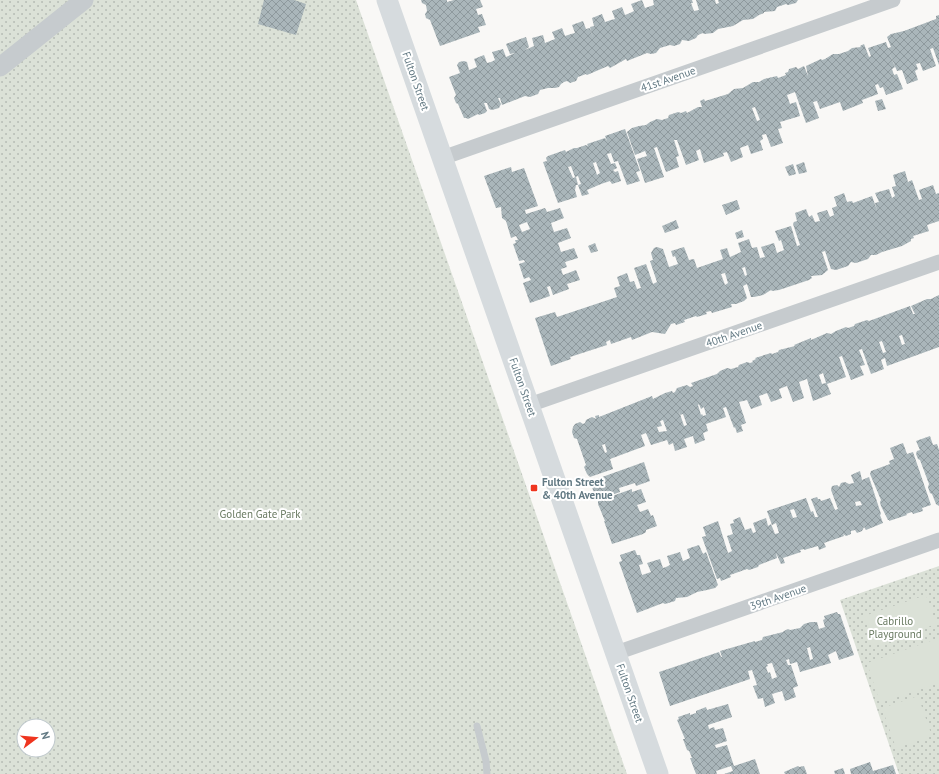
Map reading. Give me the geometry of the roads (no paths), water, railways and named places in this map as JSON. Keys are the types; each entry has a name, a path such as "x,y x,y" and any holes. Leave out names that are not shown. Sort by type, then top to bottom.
{"main road":[{"name":"Fulton Street","path":"387,0 658,774"}],"street":[{"path":"0,67 84,0"},
{"name":"41st Avenue","path":"442,158 894,0"},
{"name":"40th Avenue","path":"529,406 939,262"},
{"name":"39th Avenue","path":"616,653 939,540"}],"lane":[{"path":"477,726 486,761 487,774"}],"place":[{"name":"Fulton Street & 40th Avenue","path":"534,488"}],"park label":[{"name":"Golden Gate Park","path":"260,514"},
{"name":"Cabrillo Playground","path":"895,627"}]}
